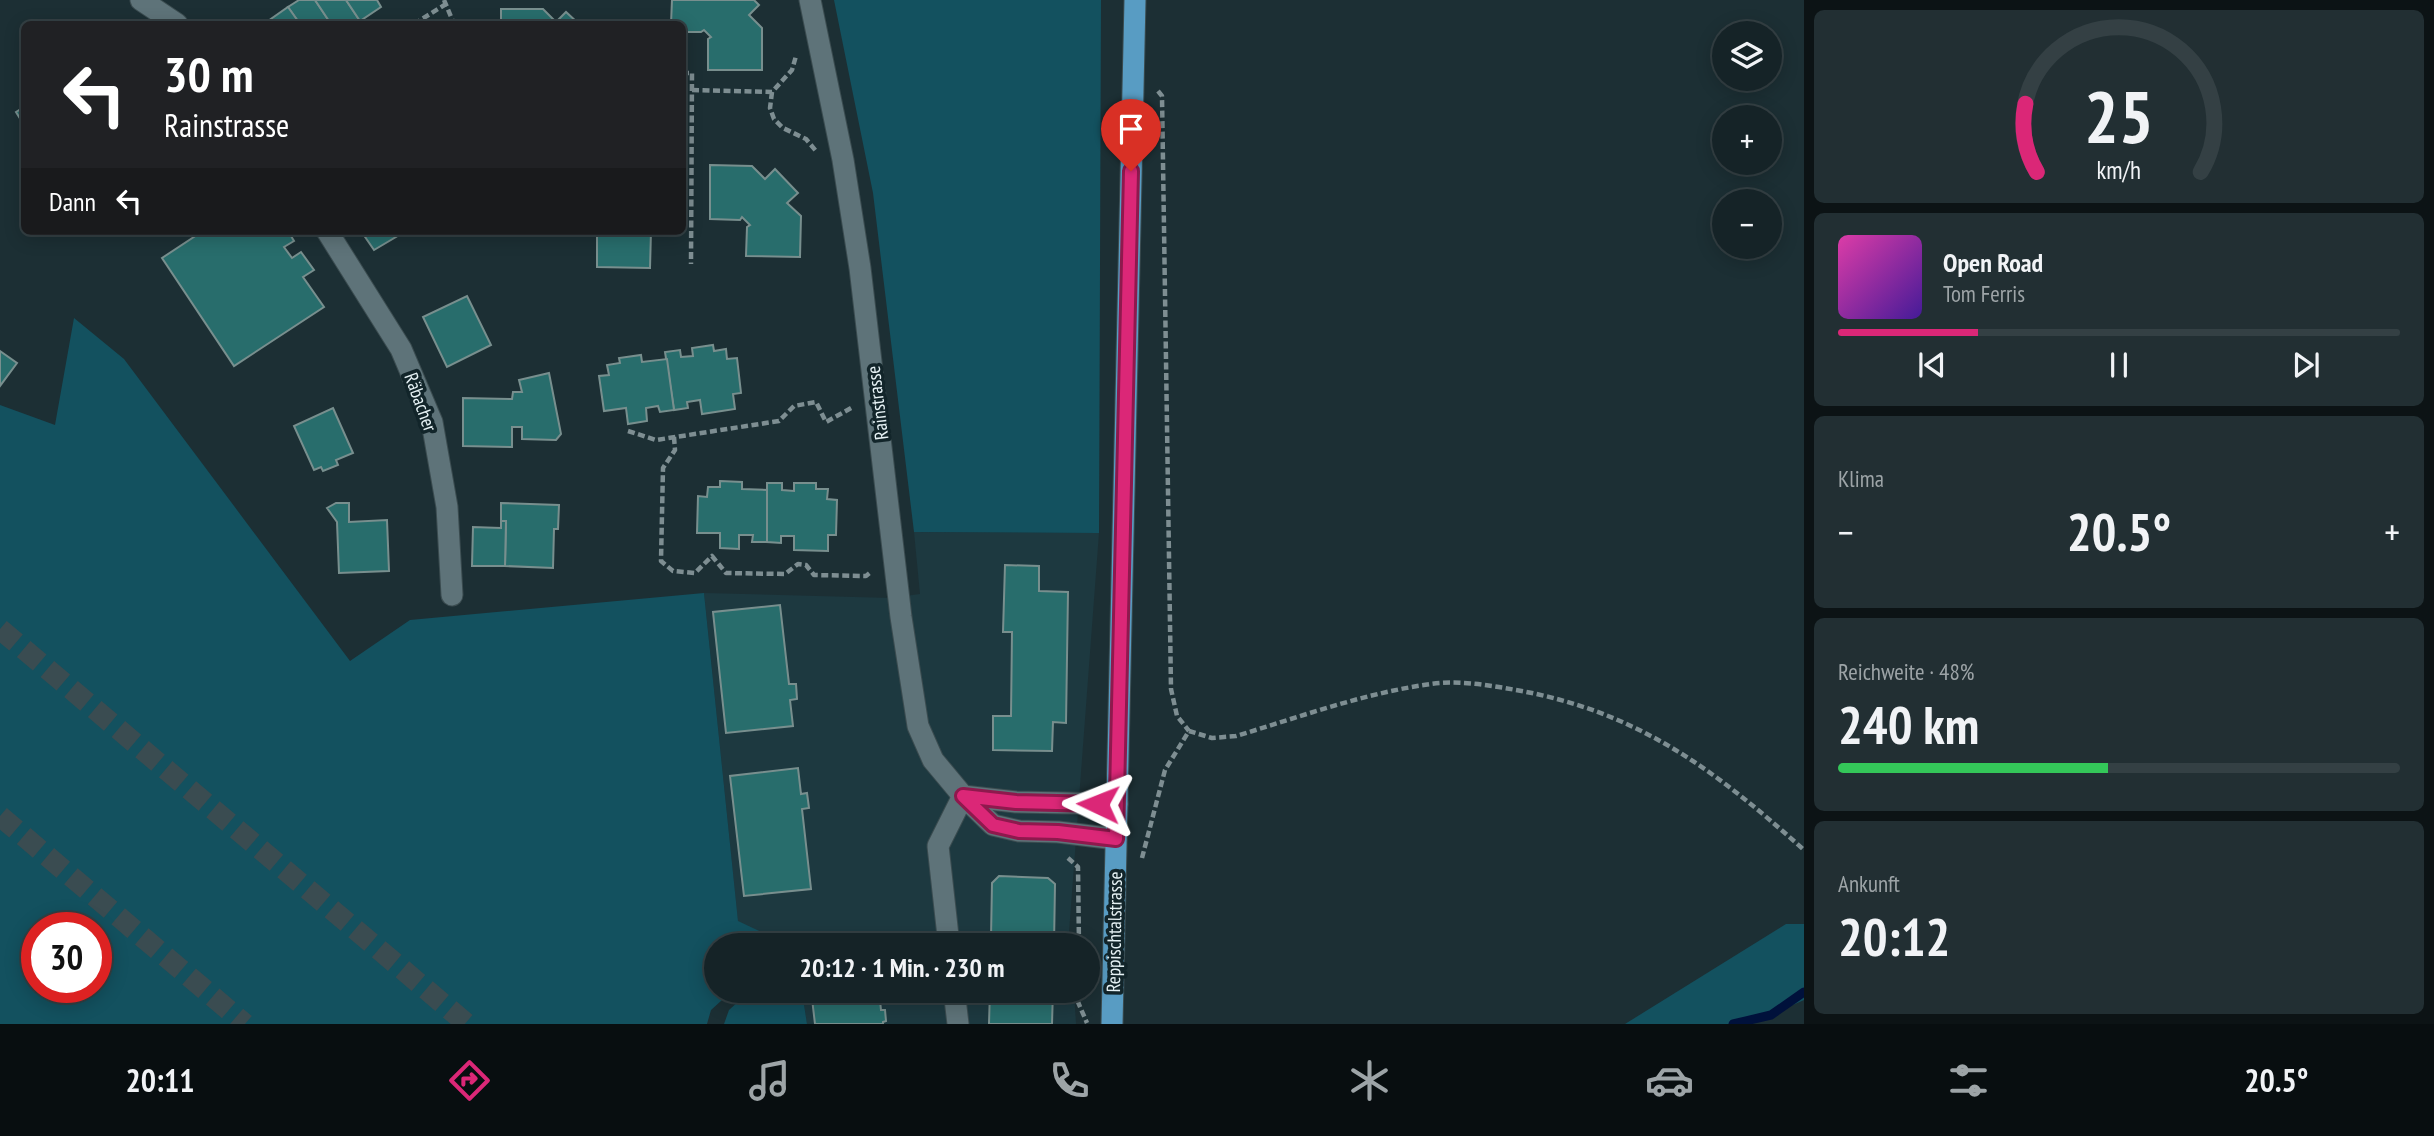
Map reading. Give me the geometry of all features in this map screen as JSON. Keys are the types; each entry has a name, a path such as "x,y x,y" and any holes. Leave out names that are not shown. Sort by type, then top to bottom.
{"main road":[{"name":"Reppischtalstrasse","path":"1112,1024 1135,0"}],"street":[{"path":"141,0 172,21"},
{"name":"Rainstrasse","path":"810,0 843,160 860,268 878,403 901,617 918,726 933,760 963,796 993,825 1019,831 1058,832 1116,839"},
{"name":"Räbacher","path":"330,235 401,349 432,422 447,507 452,596"},
{"path":"948,933 938,846 963,796 1016,802 1117,804"},
{"path":"956,1003 958,1024"}],"path":[{"path":"418,21 445,2 453,21"},
{"path":"794,45 796,57 792,70 772,92 770,108 774,119 783,128 806,139 818,154"},
{"path":"1134,61 1162,96 1171,689 1177,716 1189,732 1212,738 1236,736 1391,690 1434,683 1482,684 1534,693 1584,707 1639,729 1691,758 1726,783 1804,850"},
{"path":"686,74 692,73 691,264"},
{"path":"692,90 772,92"},
{"path":"628,431 656,440 779,421 794,405 816,402 826,422"},
{"path":"674,437 675,450 663,468 661,561 673,571 695,573 712,556 726,573 785,574 798,564 806,565 814,575 866,576 875,569"},
{"path":"1141,864 1166,770 1189,732"},
{"path":"1064,854 1078,867 1079,933"},
{"path":"1078,1003 1088,1024"}],"shaded area":[{"path":"834,0 1101,0 1099,533 914,532 873,193"},
{"path":"74,318 124,359 350,661 410,620 704,593 738,921 764,933 704,933 704,1003 719,1003 711,1010 707,1024 0,1024 0,405 55,425"},
{"path":"914,532 1099,533 1069,933 761,933 738,922 704,593 891,598 920,594"},
{"path":"1786,924 1804,924 1804,1000 1750,1024 1625,1024"},
{"path":"737,1003 804,1003 807,1024 724,1024 729,1010"},
{"path":"804,1003 1075,1003 1076,1024 807,1024"}],"building":[{"path":"299,0 315,0 329,21 298,21 288,7"},
{"path":"315,0 346,0 360,21 329,21"},
{"path":"346,0 377,0 381,7 360,21"},
{"path":"672,0 754,0 759,5 749,15 762,28 762,70 708,70 708,39 711,37 704,30 686,32 686,21 671,21"},
{"path":"288,7 298,21 268,21"},
{"path":"501,9 543,9 555,21 501,21"},
{"path":"566,12 576,21 557,21"},
{"path":"710,165 752,166 765,179 775,169 798,193 787,203 801,216 800,257 746,256 747,227 750,225 742,217 740,220 710,219"},
{"path":"197,235 290,235 294,241 284,247 292,258 301,252 314,270 303,277 324,307 234,366 162,258"},
{"path":"364,235 399,235 374,250"},
{"path":"597,235 651,235 650,268 597,267"},
{"path":"467,296 491,345 447,367 423,317"},
{"path":"713,345 714,351 726,349 727,359 737,358 741,393 733,394 735,409 702,414 700,400 687,402 688,408 674,410 665,352 680,350 681,357 693,356 692,348"},
{"path":"0,351 17,363 0,386"},
{"path":"641,355 642,362 667,359 674,410 660,412 658,406 646,408 647,421 628,424 626,408 604,411 599,376 609,375 607,365 620,363 619,358"},
{"path":"549,373 561,434 556,440 522,439 522,427 512,427 512,447 463,446 463,398 512,399 513,392 522,392 519,380"},
{"path":"333,408 353,453 336,460 338,465 323,471 321,467 314,470 294,426"},
{"path":"720,481 742,482 742,489 768,490 767,542 752,542 753,535 739,535 739,549 720,548 720,533 697,533 698,496 707,497 708,487 720,487"},
{"path":"767,483 782,483 782,490 794,491 794,483 816,483 816,489 828,489 827,499 837,500 836,535 828,535 828,551 794,550 794,536 781,536 781,543 767,542"},
{"path":"336,503 349,503 349,522 387,520 389,571 339,573 337,522 327,508"},
{"path":"501,503 559,505 558,529 554,529 553,568 505,566 506,521 501,521"},
{"path":"501,521 506,521 505,566 472,566 473,527 501,528"},
{"path":"1005,565 1039,566 1039,591 1068,592 1066,723 1053,722 1052,751 993,750 993,716 1011,716 1012,632 1003,632"},
{"path":"780,605 789,684 796,684 797,699 790,700 793,726 726,733 713,612"},
{"path":"798,768 801,794 807,793 809,808 802,809 811,889 744,896 730,776"},
{"path":"999,876 1048,878 1055,884 1054,933 991,933 992,883"},
{"path":"813,1003 880,1003 881,1010 885,1010 886,1021 883,1024 815,1024"},
{"path":"990,1003 1053,1003 1052,1024 989,1024"}],"waterway":[{"path":"1733,1024 1771,1015 1804,992"}],"tunnel":[{"path":"0,629 467,1024"},
{"path":"0,816 245,1024"}],"route":[{"path":"1098,804 1016,802 963,796 993,825 1019,831 1058,832 1116,839 1131,171"}]}
